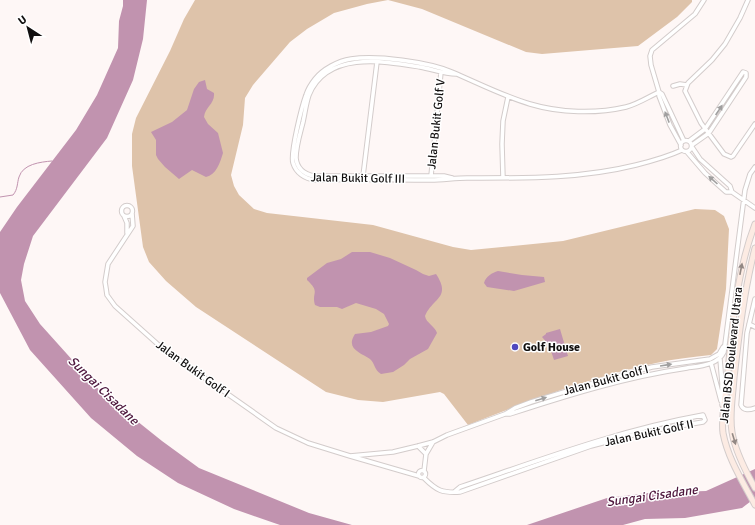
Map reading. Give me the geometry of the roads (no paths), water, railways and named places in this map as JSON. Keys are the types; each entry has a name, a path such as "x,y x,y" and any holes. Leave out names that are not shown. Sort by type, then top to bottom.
{"main road":[{"name":"Jalan BSD Boulevard Utara","path":"755,224 742,262 739,279 730,341 722,426 731,459 755,505"},
{"name":"Jalan BSD Boulevard Utara","path":"755,248 740,324 731,412 731,430 739,456 755,488"}],"street":[{"path":"704,0 695,14 652,50 650,56 651,65 659,92 658,96 681,147 705,173 726,192 732,192"},
{"path":"748,0 740,18 725,44 712,60 687,85 686,91 696,114 724,154 731,156 737,152 755,124"},
{"name":"Jalan Bukit Golf III","path":"659,92 640,102 626,107 594,111 551,109 508,97 457,74 427,66 390,60 358,58 338,62 318,76 309,88 303,104 292,159 294,167 299,173 312,179 431,180 453,178 562,177 595,174 652,162 672,155 681,147"},
{"name":"Jalan Bukit Golf III","path":"453,178 444,176 310,175 302,171 298,166 296,154 308,100 312,89 319,80 333,69 355,62 377,62 421,67 457,74"},
{"path":"363,176 377,62"},
{"name":"Jalan Bukit Golf V","path":"431,176 441,72"},
{"path":"681,147 686,141 706,129 730,97 747,75 746,73 743,72 730,97 708,133 687,152"},
{"path":"673,86 680,84 687,85"},
{"path":"659,92 662,94 686,141 692,146 700,159 730,186 732,192 755,208"},
{"path":"503,178 502,129 508,97"},
{"path":"722,426 722,383 720,359 724,352 747,184 750,174 755,167"},
{"path":"124,216 128,216 132,213 130,206 125,205 122,207 121,211 127,223 127,233"},
{"name":"Jalan Bukit Golf I","path":"132,213 133,226 108,264 105,282 108,294 115,306 162,348 276,428 308,443 374,464 419,476"},
{"path":"755,299 747,333 740,405 746,410 755,408"},
{"path":"749,324 755,327"},
{"path":"722,404 710,361 719,354 724,346"},
{"name":"Jalan Bukit Golf I","path":"350,456 393,452 418,446 433,442 447,435 505,414 510,414 608,384 720,359"},
{"name":"Jalan Bukit Golf II","path":"424,478 440,491 454,492 460,492 591,446 644,432 703,422 705,418 702,415 616,434 460,487 454,492"},
{"path":"424,471 419,472 419,476 421,478 424,478 426,473 424,471 426,454 433,442"},
{"path":"418,446 426,454"},
{"path":"374,454 374,464"}],"water":[{"path":"123,0 147,0 143,39 133,80 107,138 33,236 24,264 21,280 25,301 40,324 102,393 162,441 199,468 309,513 352,525 280,525 234,509 178,483 137,456 91,418 30,350 0,293 0,232 17,207 76,130 97,95 118,48 119,21"},
{"path":"205,80 207,89 214,93 214,97 204,117 208,124 218,133 223,153 217,168 209,176 206,177 192,170 179,179 158,159 156,155 156,140 151,132 172,122 187,110 194,89 199,82"},
{"path":"352,252 370,252 390,258 423,274 429,276 436,274 440,282 442,288 441,293 425,316 427,321 437,333 428,349 410,359 393,372 381,374 377,371 370,359 355,350 352,343 352,339 355,334 371,332 388,326 389,324 384,314 376,309 356,303 342,309 337,307 320,307 315,305 315,290 307,278 327,263 341,259"},
{"path":"498,271 544,277 545,282 514,291 487,287 484,283 486,278"},
{"path":"560,329 568,356 554,360 549,345 542,337 546,333"},
{"name":"Sungai Cisadane","path":"755,469 755,498 742,508 685,518 645,519 623,525 527,525 607,498 648,493 706,491"}],"waterway":[{"path":"0,197 13,195 15,193 19,177 28,166 52,161"}],"place":[{"name":"Golf House","path":"515,347"}]}
